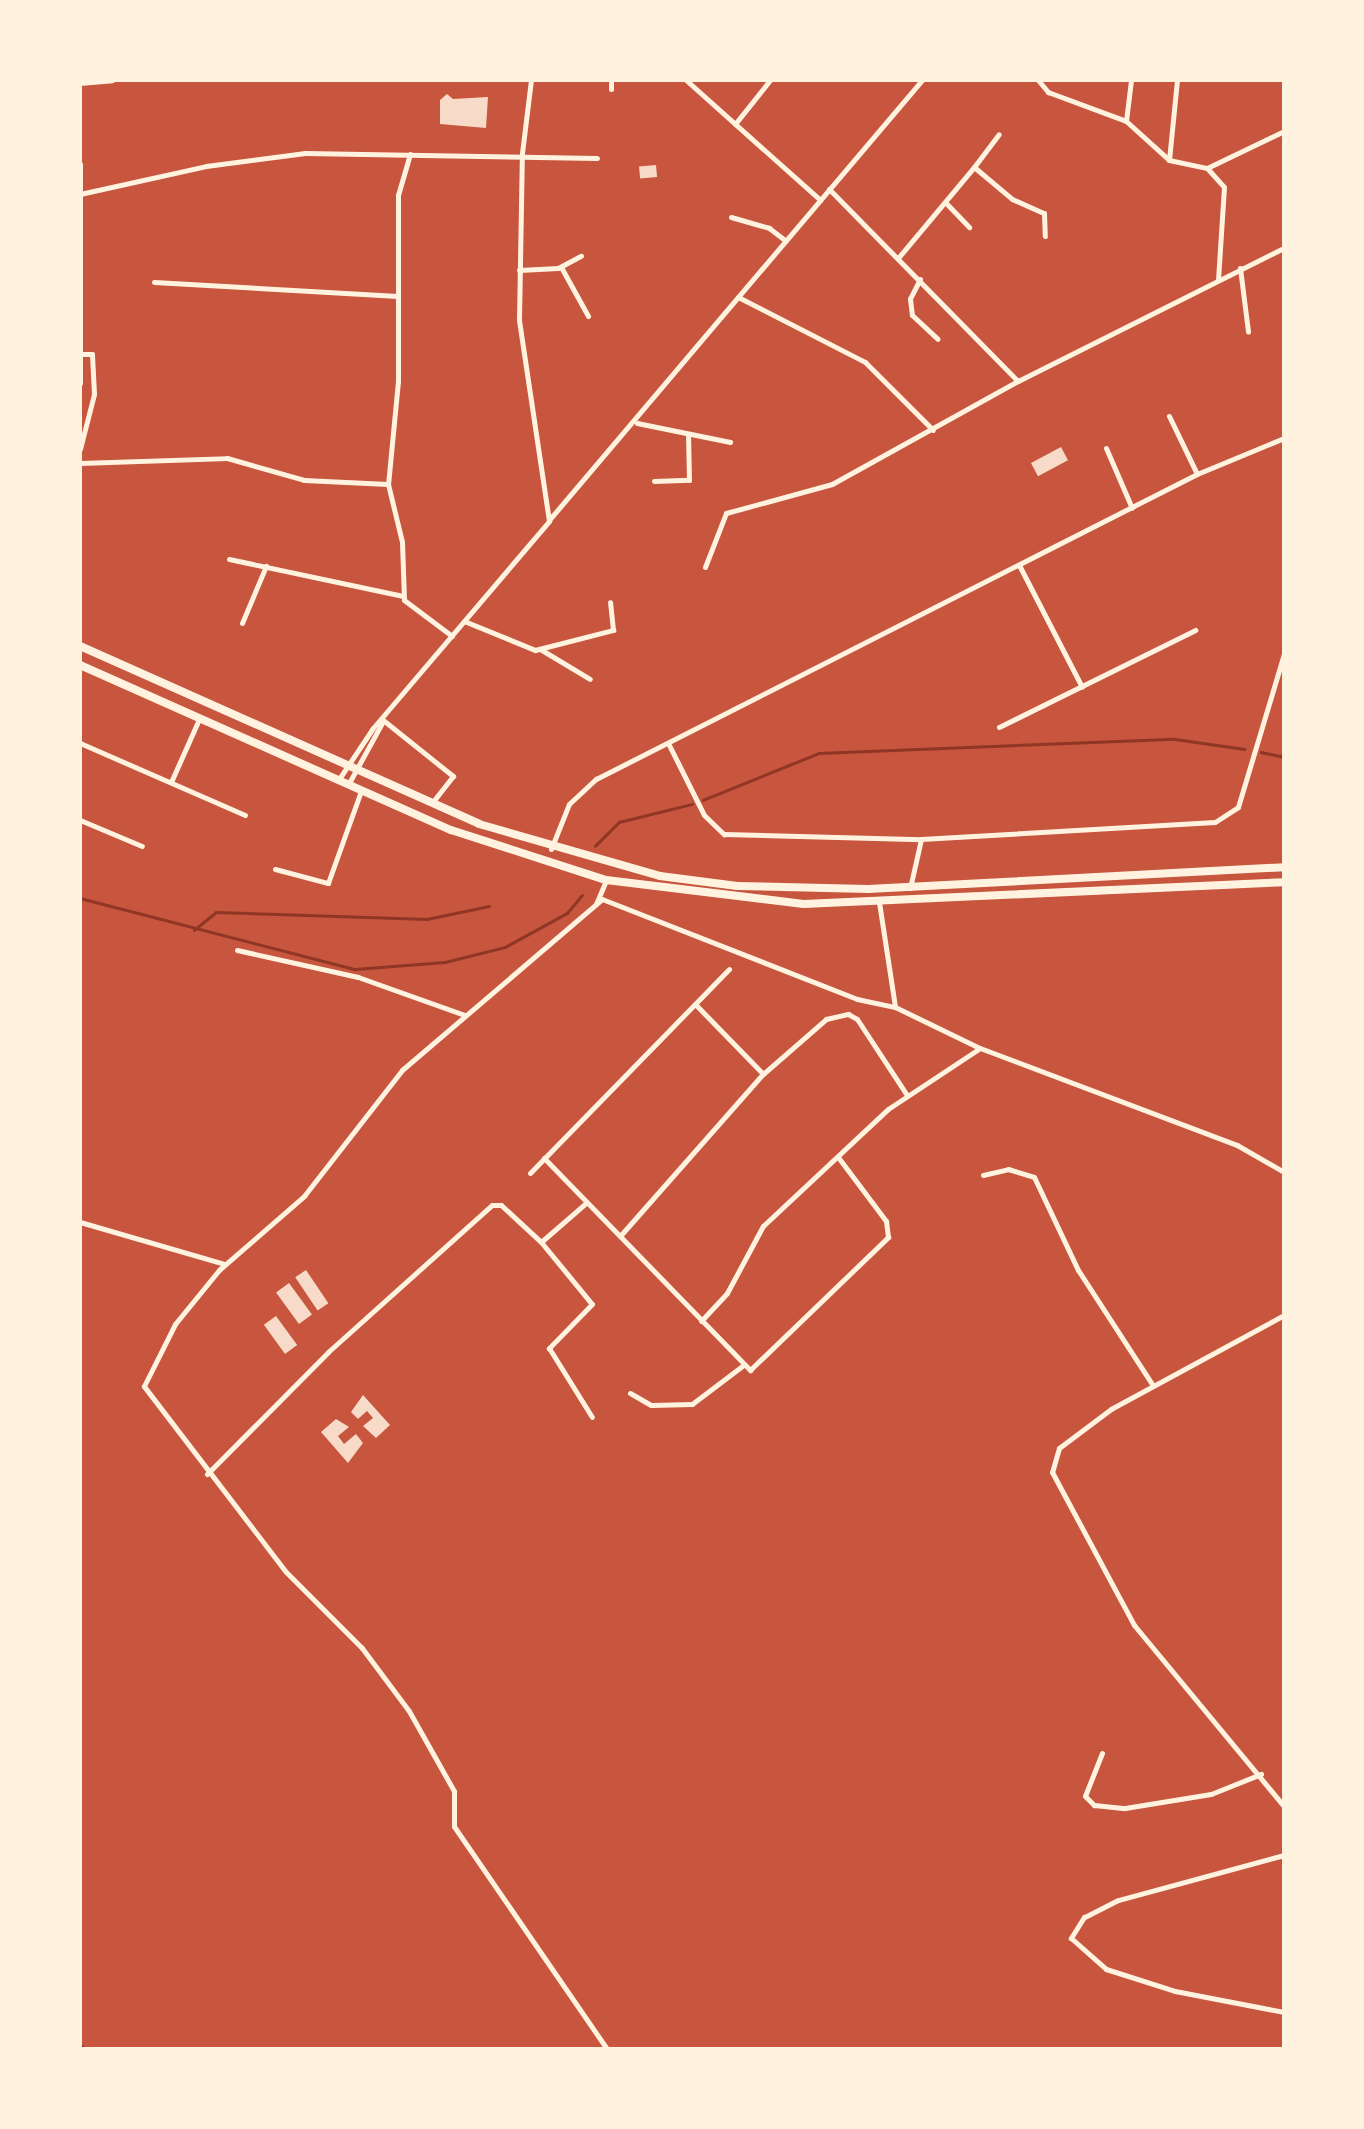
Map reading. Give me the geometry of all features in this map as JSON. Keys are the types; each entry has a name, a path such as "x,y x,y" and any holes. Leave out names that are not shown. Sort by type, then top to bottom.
{"main road":[{"path":"80,646 432,803 551,849 660,876 737,886 910,888 1284,867"},
{"path":"80,666 491,845 606,880 732,899 879,902 1284,882"}],"street":[{"path":"80,83 112,80"},
{"path":"531,80 522,154 519,270 524,362 549,521"},
{"path":"611,89 612,80"},
{"path":"686,80 820,200"},
{"path":"735,124 770,80"},
{"path":"344,782 346,765 464,621 636,423 922,80"},
{"path":"1038,80 1048,92 1126,120 1169,160 1207,168 1284,131"},
{"path":"1126,120 1131,80"},
{"path":"1169,160 1177,80"},
{"path":"898,258 999,134"},
{"path":"82,194 206,166 305,153 597,158"},
{"path":"403,596 402,542 388,484 398,296 398,196 410,154"},
{"path":"80,164 80,384"},
{"path":"974,167 1012,199 1044,213 1045,236"},
{"path":"1207,168 1228,194 1218,279"},
{"path":"829,189 1018,381"},
{"path":"945,202 969,226"},
{"path":"732,217 770,228 786,240"},
{"path":"705,567 722,515 832,484 1018,381 1284,248"},
{"path":"519,270 562,267 582,256"},
{"path":"562,267 588,316"},
{"path":"1240,268 1248,331"},
{"path":"920,279 910,299 912,315 938,339"},
{"path":"154,282 398,296"},
{"path":"738,298 865,362 933,430"},
{"path":"80,449 94,394 92,354 82,354"},
{"path":"1168,416 1197,474"},
{"path":"636,423 730,442"},
{"path":"654,480 689,480 688,434"},
{"path":"551,849 575,796 668,743 1197,474 1284,438"},
{"path":"1106,448 1132,508"},
{"path":"80,463 227,458 304,480 388,484"},
{"path":"229,559 403,596 452,636"},
{"path":"1020,565 1082,688"},
{"path":"242,623 266,566"},
{"path":"540,649 613,630 610,602"},
{"path":"464,621 540,649 590,680"},
{"path":"999,726 1195,630"},
{"path":"668,743 704,815 724,834 921,840 1177,826 1228,817 1244,792 1284,654"},
{"path":"171,782 199,719"},
{"path":"344,782 356,769 383,720"},
{"path":"383,720 453,776 432,803"},
{"path":"80,742 245,816"},
{"path":"275,869 328,883 360,791"},
{"path":"80,820 142,846"},
{"path":"910,888 921,840"},
{"path":"596,904 606,880"},
{"path":"607,2049 454,1826 454,1791 410,1712 207,1474 144,1386 175,1324 225,1264 304,1196 388,1086 465,1014 596,904 607,899 857,1000 895,1007 980,1048 1237,1145 1284,1172"},
{"path":"879,902 895,1007"},
{"path":"237,950 358,977 465,1014"},
{"path":"530,1173 730,968"},
{"path":"696,1005 763,1074"},
{"path":"620,1236 763,1074 826,1019 848,1014 908,1095"},
{"path":"700,1322 727,1294 762,1226 908,1095 950,1074 980,1048"},
{"path":"544,1158 742,1366 755,1368 884,1248 886,1221 838,1157"},
{"path":"983,1174 1008,1169 1034,1177 1078,1270 1152,1384"},
{"path":"541,1242 586,1203"},
{"path":"207,1474 341,1340 492,1205 501,1205 541,1242 592,1304 549,1348 592,1417"},
{"path":"80,1222 225,1264"},
{"path":"1284,1315 1152,1384 1060,1448 1052,1472 1134,1626 1284,1806"},
{"path":"630,1394 652,1405 692,1404 742,1366"},
{"path":"1102,1753 1085,1796 1094,1805 1125,1808 1210,1794 1261,1774"},
{"path":"1284,1855 1118,1900 1084,1917 1071,1938 1106,1969 1284,2012"}],"building":[{"path":"447,94 453,99 488,97 486,128 440,124 440,100"},
{"path":"656,165 657,177 640,178 639,166"},
{"path":"1061,447 1068,460 1038,476 1031,463"},
{"path":"306,1270 328,1303 318,1310 295,1277"},
{"path":"289,1283 312,1315 299,1324 276,1292"},
{"path":"276,1316 297,1345 285,1354 264,1325"},
{"path":"363,1395 390,1425 376,1438 363,1426 373,1418 367,1411 358,1419 351,1412"},
{"path":"336,1419 349,1427 338,1436 344,1444 356,1434 363,1443 348,1463 321,1432"}],"waterway":[{"path":"703,800 819,753 1175,739 1244,749"},
{"path":"1261,752 1284,757"},
{"path":"595,846 619,822 692,804"},
{"path":"80,898 355,969 445,962 505,947 567,913 582,895"},
{"path":"194,930 216,912 427,919 489,906"},
{"path":"80,2044 85,2049"}]}
